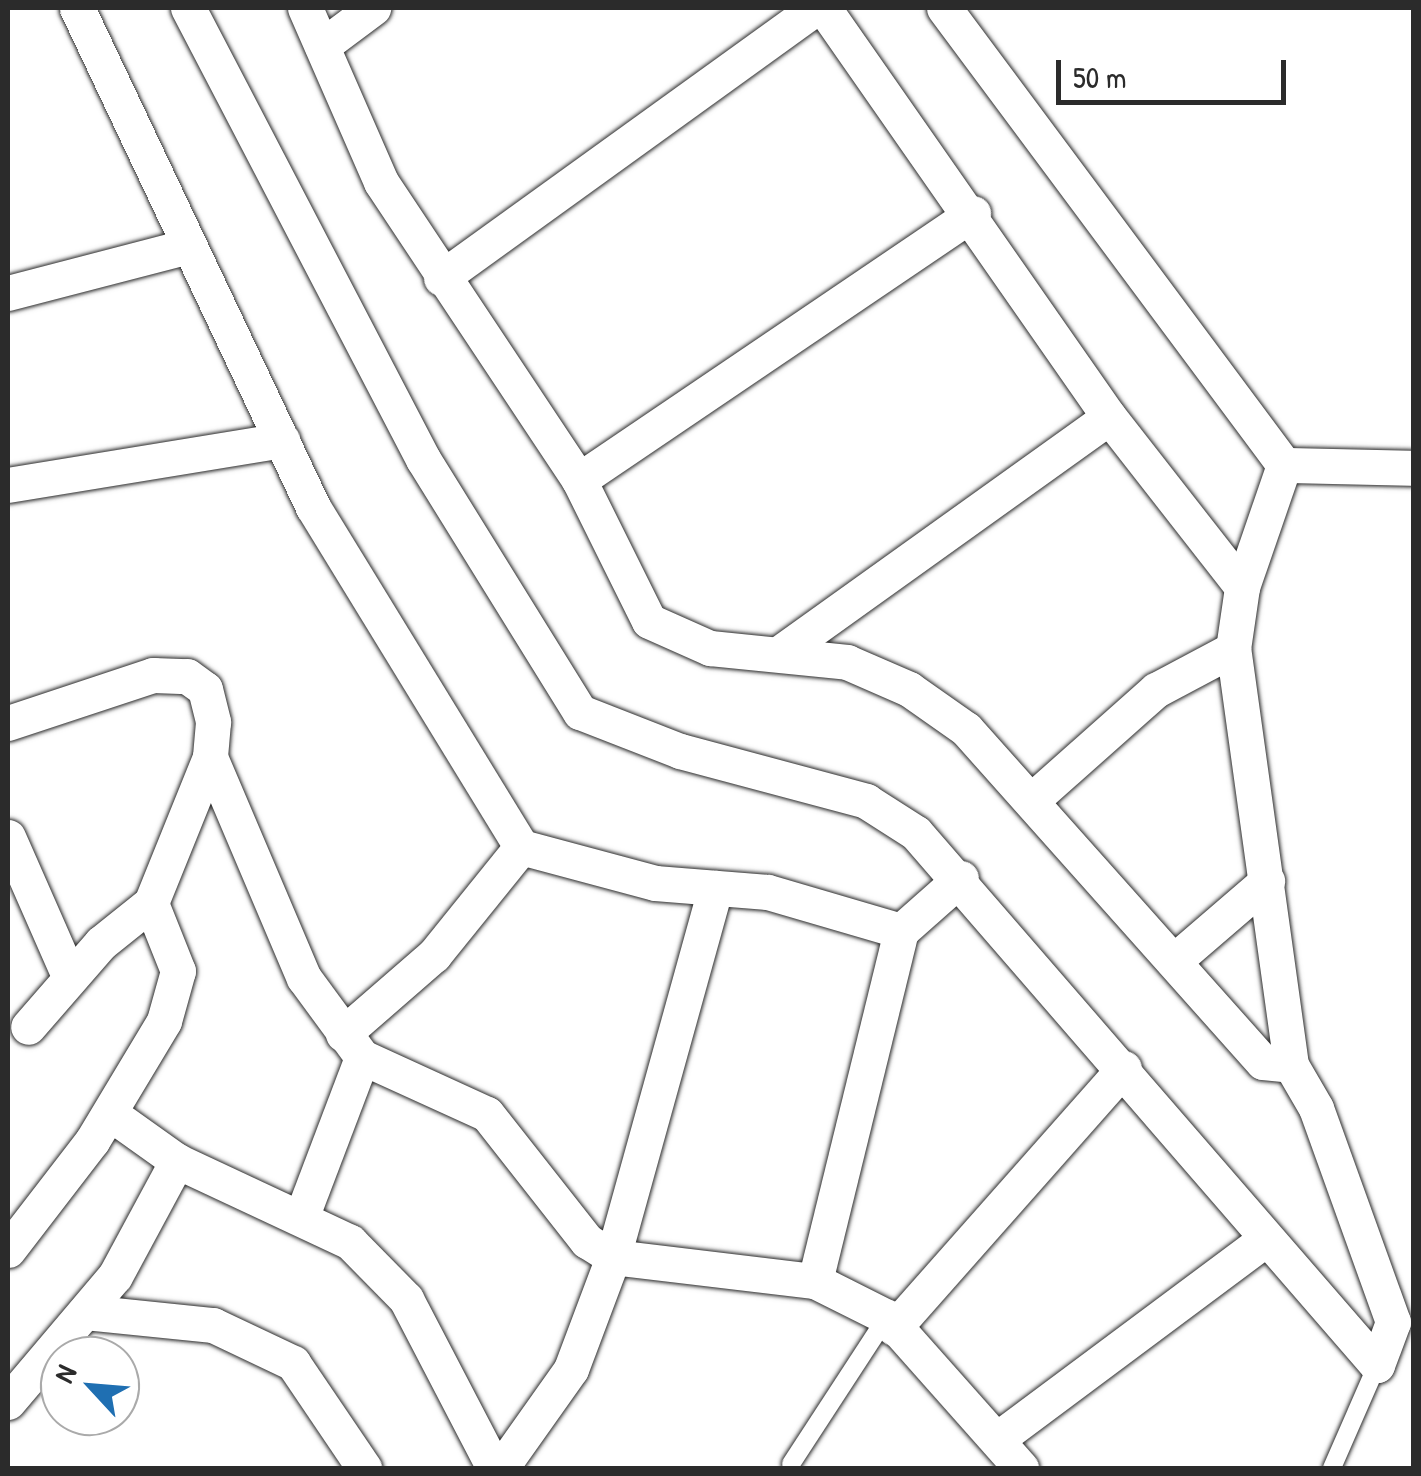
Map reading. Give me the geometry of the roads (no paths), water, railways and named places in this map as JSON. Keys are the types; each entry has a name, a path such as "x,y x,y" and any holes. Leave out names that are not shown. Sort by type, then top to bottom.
{"street":[{"path":"77,8 282,440 521,847 585,870 768,892 901,931"},
{"path":"188,8 423,459 580,712 680,752 866,801 960,878 1124,1068 1264,1240 1377,1365 1393,1322 1316,1108 1291,1065 1233,649 1242,586 1284,465"},
{"path":"305,8 382,182 441,278 579,480 649,621 710,648 781,652 847,662 909,689 966,729 1263,1062 1291,1065"},
{"path":"322,46 373,8"},
{"path":"441,278 815,8"},
{"path":"824,8 973,213 1109,416 1242,586"},
{"path":"944,8 1284,465"},
{"path":"579,480 973,213"},
{"path":"8,293 189,246"},
{"path":"781,652 1109,416"},
{"path":"8,485 282,440"},
{"path":"1284,465 1414,468"},
{"path":"1032,800 1156,690 1233,649"},
{"path":"8,723 153,675 187,676 206,689 210,757 304,978 353,1046 487,1114 588,1241 613,1258 815,1281 891,1322 1000,1437 1021,1468"},
{"path":"28,1026 70,978 151,903 210,757"},
{"path":"8,837 70,978"},
{"path":"301,1218 353,1046 434,955 521,847"},
{"path":"815,1281 901,931 960,878"},
{"path":"1174,962 1267,881"},
{"path":"111,1114 178,1162 350,1242 406,1299 498,1468 570,1369 613,1258 715,888"},
{"path":"8,1250 111,1114 164,1022 178,971 151,903"},
{"path":"891,1322 1124,1068"},
{"path":"8,1402 85,1312 151,1224 178,1162"},
{"path":"1000,1437 1264,1240"},
{"path":"85,1312 214,1326 293,1363 364,1468"}],"lane":[{"path":"790,1464 891,1322"},
{"path":"1332,1468 1377,1365"}]}
